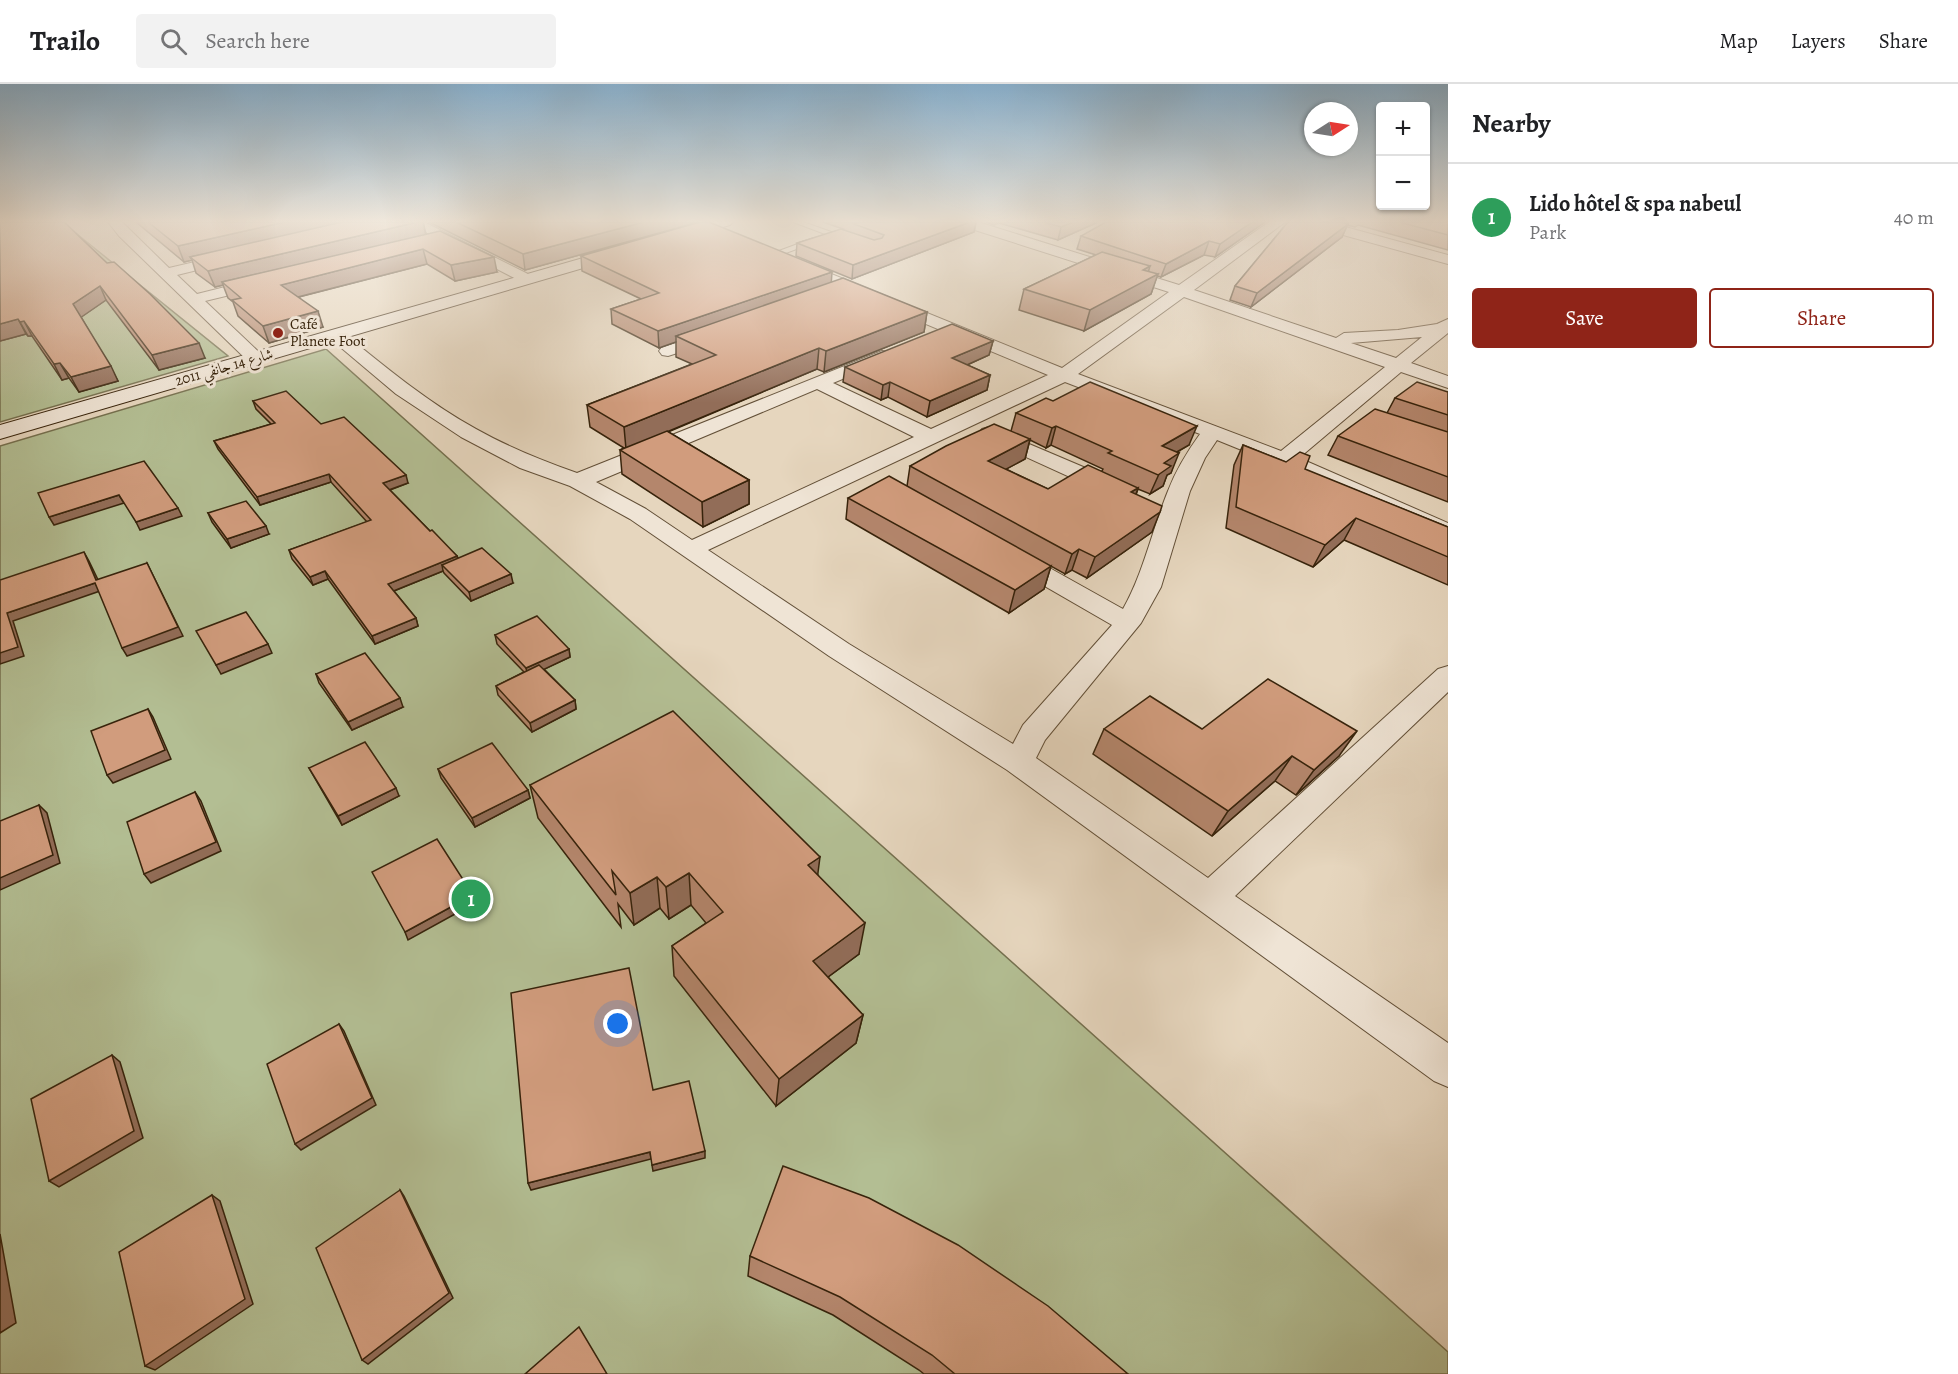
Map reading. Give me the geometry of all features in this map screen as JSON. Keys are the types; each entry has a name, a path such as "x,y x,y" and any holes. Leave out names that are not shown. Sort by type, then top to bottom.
{"street":[{"path":"176,282 255,358"},
{"path":"195,299 265,282"},
{"name":"شارع 14 جانفي 2011","path":"0,432 516,282"},
{"path":"839,282 1064,375 1284,459 1448,532"},
{"path":"1154,282 1401,364 1448,382"},
{"path":"688,550 868,476 930,437 1064,375 1194,282"},
{"path":"830,295 851,287"},
{"path":"1321,337 1389,336 1444,326"},
{"path":"1284,459 1444,326"},
{"path":"668,351 733,329"},
{"path":"931,337 952,329"},
{"path":"335,335 403,390 468,433 528,463 578,481 638,514 838,650 1018,762 1448,1066"},
{"path":"578,481 900,350"},
{"path":"817,382 930,437"},
{"path":"1342,411 1364,419"},
{"path":"964,421 1126,494"},
{"path":"1018,762 1034,734 1128,623 1148,587 1159,509 1212,432"},
{"path":"993,547 1128,623"},
{"path":"1210,898 1448,676"}],"green space":[{"path":"0,282 137,282 228,356 0,422"},
{"path":"326,349 1448,1352 1448,1374 0,1374 0,446"}],"building":[{"path":"0,282 137,282 199,343 152,355 100,286 73,304 111,366 71,377 60,363 54,364 24,321 20,322 18,319 0,324"},
{"path":"222,282 292,282 281,285 318,311 263,326 232,300 241,298"},
{"path":"636,282 802,282 658,331 611,309 659,293"},
{"path":"831,282 853,282 927,312 826,351 819,348 624,427 587,405 716,355 676,336"},
{"path":"1038,282 1143,282 1090,310 1024,289"},
{"path":"1238,282 1271,282 1257,293 1235,286"},
{"path":"952,324 993,341 952,358 990,375 930,401 890,382 883,385 845,367"},
{"path":"1090,382 1197,426 1162,446 1179,453 1164,463 1171,466 1158,475 1108,453 1112,451 1056,426 1052,428 1016,413 1046,398 1053,401"},
{"path":"1417,382 1448,392 1448,415 1395,398"},
{"path":"286,391 321,424 344,417 406,475 383,483 457,556 388,584 416,618 372,636 325,571 310,577 289,550 371,520 329,474 257,497 214,441 275,423 253,401"},
{"path":"1375,409 1448,432 1448,477 1338,436"},
{"path":"994,424 1030,439 988,461 1048,489 1088,465 1138,488 1131,492 1162,506 1160,512 1095,557 1079,549 1072,554 910,466"},
{"path":"667,431 749,480 702,502 620,450"},
{"path":"1243,445 1286,462 1300,452 1310,456 1305,469 1448,527 1448,557 1356,518 1325,545 1236,507"},
{"path":"144,461 178,508 136,522 119,495 49,517 38,493"},
{"path":"889,476 1051,566 1015,590 848,498"},
{"path":"246,501 266,526 227,539 208,513"},
{"path":"482,548 511,574 469,592 442,565"},
{"path":"84,552 96,580 147,563 178,627 122,648 95,583 7,613 18,647 0,653 0,580"},
{"path":"246,612 268,644 216,665 196,631"},
{"path":"537,616 569,649 526,668 495,635"},
{"path":"365,653 400,698 348,722 316,674"},
{"path":"539,665 575,700 530,723 496,686"},
{"path":"1268,679 1357,731 1314,770 1292,756 1228,811 1104,729 1150,696 1202,729"},
{"path":"148,709 165,750 107,775 91,731"},
{"path":"673,711 820,857 808,865 865,923 813,961 863,1015 779,1079 672,946 723,912 689,873 666,887 657,877 630,893 612,871 616,895 530,785"},
{"path":"365,742 396,788 338,816 309,768"},
{"path":"492,743 528,790 472,818 438,769"},
{"path":"195,792 216,842 144,874 127,822"},
{"path":"39,805 53,855 0,878 0,821"},
{"path":"437,839 473,895 405,932 372,872"},
{"path":"629,968 653,1090 689,1081 705,1151 652,1165 650,1152 528,1183 511,993"},
{"path":"339,1024 372,1098 295,1144 267,1064"},
{"path":"112,1055 134,1131 49,1181 31,1099"},
{"path":"783,1166 869,1198 958,1245 1048,1306 1128,1374 955,1374 932,1355 840,1297 750,1256"},
{"path":"400,1190 449,1293 362,1360 316,1248"},
{"path":"212,1195 245,1299 145,1366 119,1252"},
{"path":"579,1327 607,1374 525,1374"}],"place":[{"name":"Café Planete Foot","path":"278,333"},
{"name":"Lido hôtel & spa nabeul","path":"471,899"}]}
